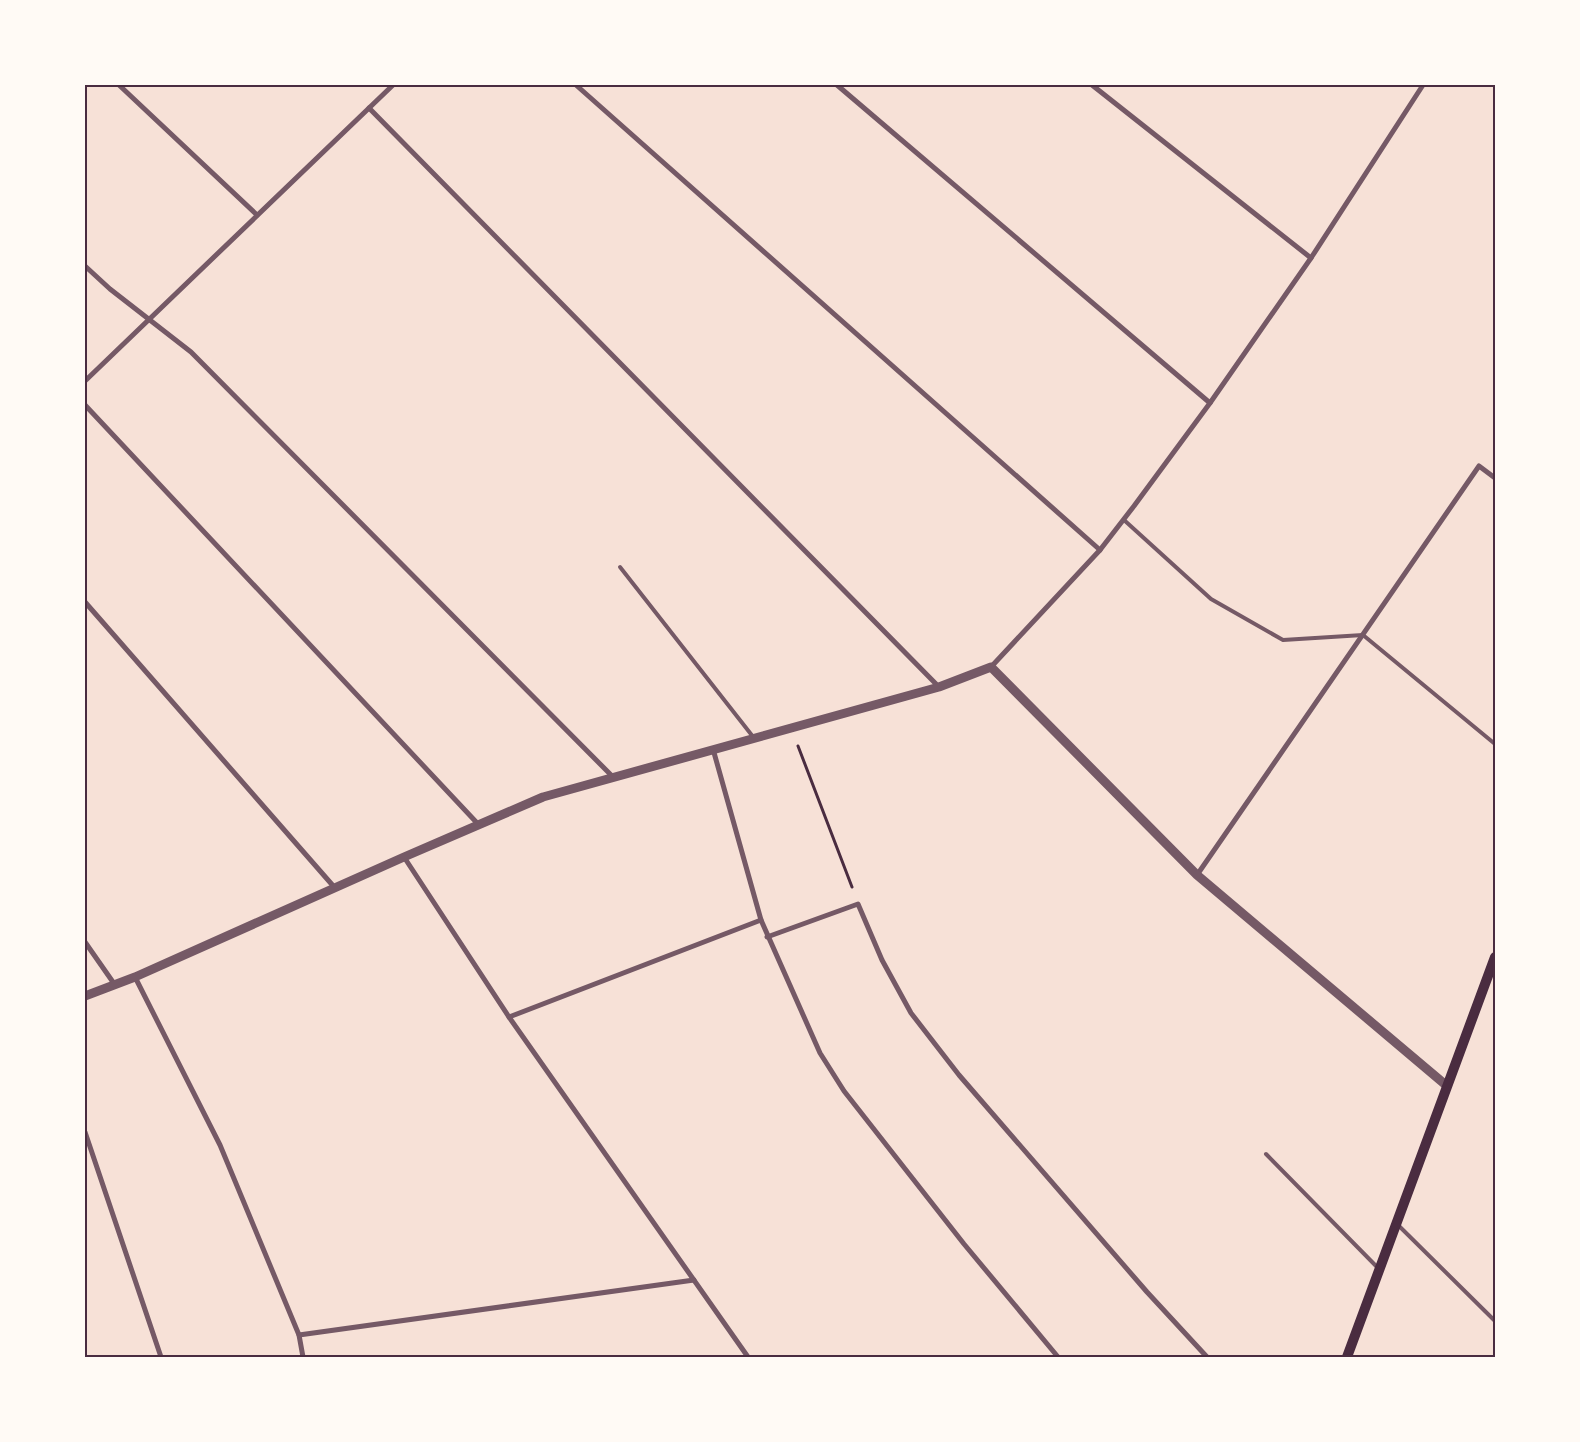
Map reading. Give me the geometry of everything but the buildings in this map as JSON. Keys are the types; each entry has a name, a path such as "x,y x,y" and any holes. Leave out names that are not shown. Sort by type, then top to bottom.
{"main road":[{"path":"1347,1357 1495,957"}],"street":[{"path":"119,85 258,215"},
{"path":"85,381 393,85"},
{"path":"576,85 1100,550"},
{"path":"837,85 1210,403"},
{"path":"1092,85 1311,258"},
{"path":"85,996 135,977 478,824 543,797 939,687 991,667 1100,550 1124,520 1210,403 1311,258 1423,85"},
{"path":"369,108 939,687"},
{"path":"85,266 110,289 191,352 613,777"},
{"path":"85,406 478,824"},
{"path":"1197,875 1479,466 1495,478"},
{"path":"85,602 335,888"},
{"path":"991,667 1197,875 1447,1086"},
{"path":"713,749 760,920 820,1053 844,1091 1058,1357"},
{"path":"404,857 509,1017 748,1357"},
{"path":"768,937 858,904 882,960 911,1013 959,1074 1147,1292 1207,1357"},
{"path":"509,1017 760,920"},
{"path":"85,942 116,985"},
{"path":"135,977 220,1144 299,1335 303,1357"},
{"path":"85,1132 160,1356"},
{"path":"299,1335 694,1280"}],"lane":[{"path":"1124,520 1211,599 1283,640 1363,635 1495,744"},
{"path":"620,568 754,738"},
{"path":"1266,1154 1380,1269"},
{"path":"1396,1223 1495,1321"}],"path":[{"path":"791,728 858,904"}]}
